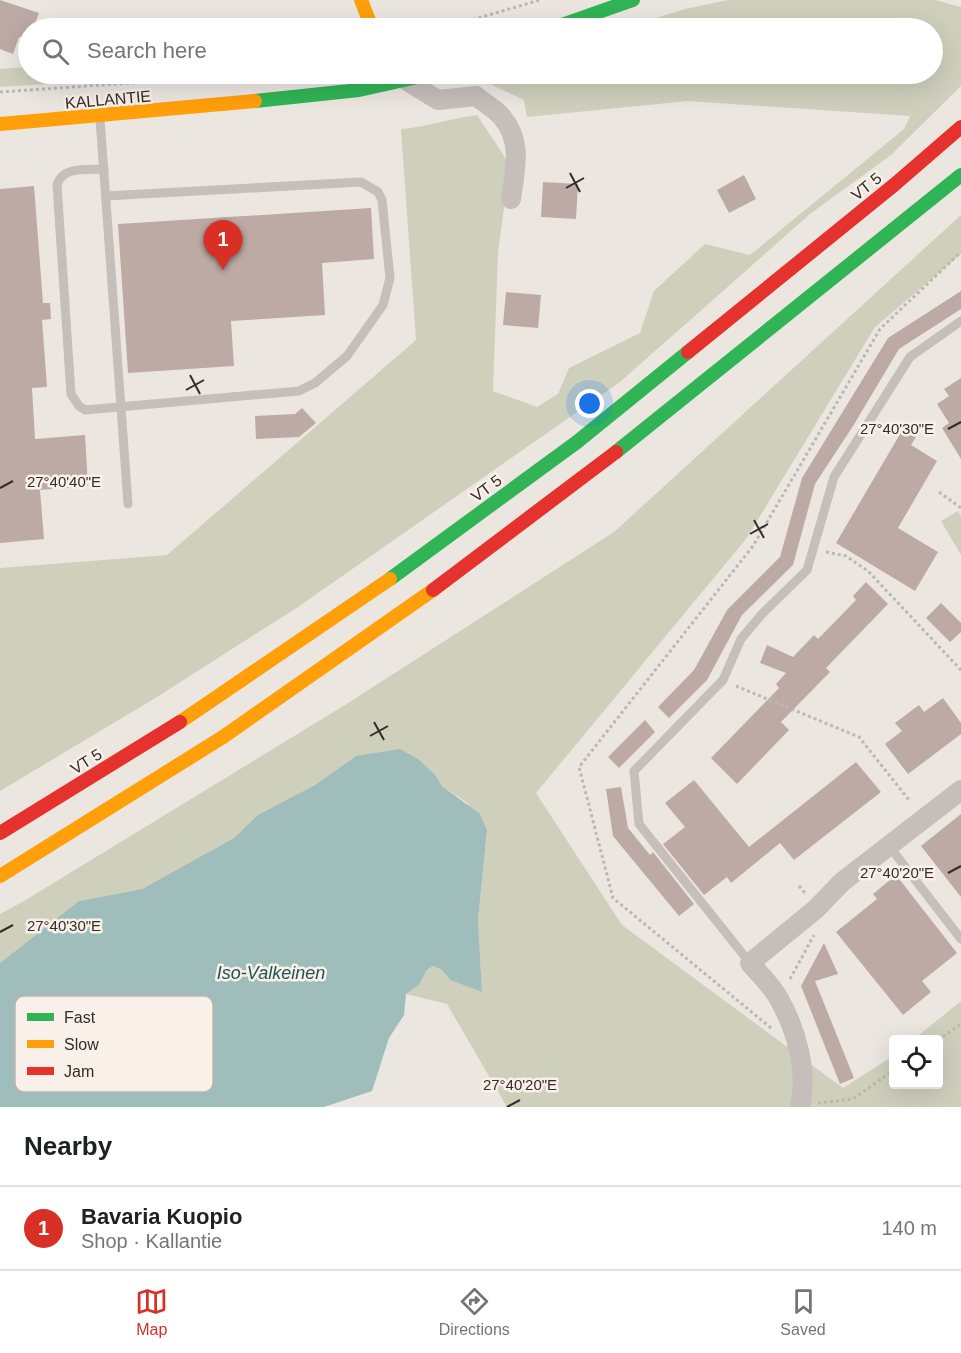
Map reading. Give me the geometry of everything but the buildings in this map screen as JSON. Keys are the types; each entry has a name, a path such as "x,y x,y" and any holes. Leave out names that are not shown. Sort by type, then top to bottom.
{"main road":[{"path":"361,0 368,18"},
{"path":"582,18 633,0"},
{"name":"KALLANTIE","path":"0,124 338,94 378,84"},
{"name":"VT 5","path":"0,833 203,708 410,565 577,441 894,185 961,128"},
{"path":"0,876 222,737 431,591 599,466 961,175"}],"street":[{"path":"403,84 438,100 476,96 501,116 515,137 516,154 511,199"},
{"path":"800,1106 803,1086 801,1052 779,999 750,963 816,909 842,882 961,790"}],"lane":[{"path":"100,116 128,504"},
{"path":"104,169 68,172 59,178 57,185 71,393 79,406 85,410 299,391 315,383 347,356 383,305 390,278 382,200 378,192 361,182 106,196"},
{"path":"750,963 639,824 634,771 723,680 741,639 762,614 807,570 834,477 910,357 961,321"},
{"path":"889,846 961,939"}],"path":[{"path":"478,18 540,0"},
{"path":"0,92 116,84"},
{"path":"939,492 961,508"},
{"path":"812,549 846,556 868,571 961,670"},
{"path":"723,680 859,737 909,800"},
{"path":"779,999 816,932"},
{"path":"943,1037 961,1024"},
{"path":"800,1106 853,1099 889,1074"}],"green space":[{"path":"728,0 935,0 961,7 961,86 891,155 810,214 620,382 298,607 157,697 0,791 0,568 167,555 416,340 401,129 477,115 510,165 498,252 493,391 537,407 558,394 569,368 640,333 654,291 705,244 750,255 904,129 910,116 688,101 527,117 524,100 492,84 943,84 943,18 656,18"},
{"path":"18,68 18,84 47,84 0,87 0,69"},
{"path":"961,215 961,254 875,327 746,539 536,793 622,925 843,1088 889,1059 889,1089 943,1089 943,1035 919,1035 961,1001 961,1107 507,1107 447,1004 406,994 419,985 427,970 433,966 442,970 450,980 482,992 478,920 487,832 466,802 442,786 436,776 356,756 315,785 259,815 234,838 142,889 79,901 0,963 0,914 345,705 614,532"},
{"path":"958,511 961,516 961,555 941,521"}],"water":[{"name":"Iso-Valkeinen","path":"400,749 418,759 436,776 442,786 480,814 487,831 478,920 482,992 450,980 442,970 433,966 427,970 419,985 406,994 404,1015 389,1038 372,1091 324,1107 0,1107 0,963 79,901 142,889 234,838 258,815 315,785 356,756"}],"traffic: fast":[{"path":"582,18 633,0"},
{"path":"255,101 359,90 386,84"},
{"path":"616,452 961,175"},
{"path":"390,579 577,442 688,352"}],"traffic: slow":[{"path":"361,0 368,18"},
{"path":"0,124 255,101"},
{"path":"180,722 390,579"},
{"path":"0,876 223,737 433,590"}],"traffic: jam":[{"path":"688,352 894,185 961,127"},
{"path":"433,590 616,452"},
{"path":"0,833 180,722"}],"place":[{"name":"Bavaria Kuopio","path":"223,270"}]}
